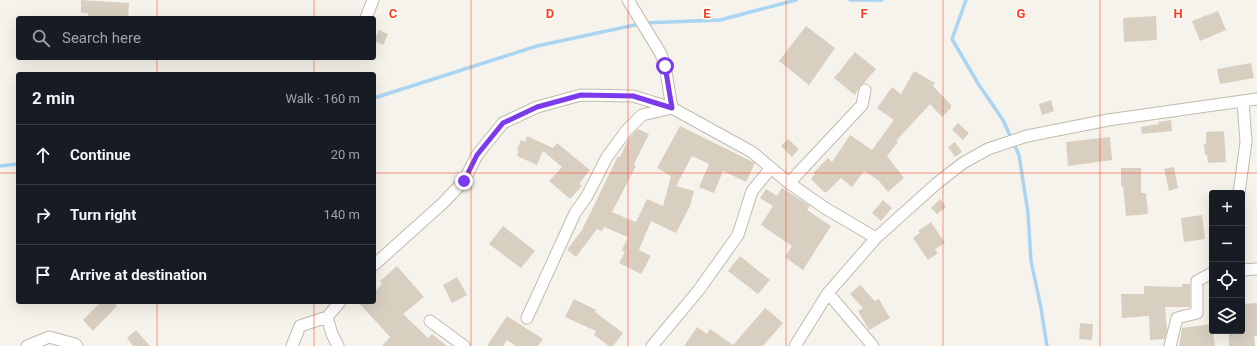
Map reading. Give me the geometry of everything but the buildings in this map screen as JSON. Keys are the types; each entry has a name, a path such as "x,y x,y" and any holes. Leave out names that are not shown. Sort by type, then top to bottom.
{"street":[{"path":"367,16 373,0"},
{"path":"628,0 661,54 665,66 672,108"},
{"path":"789,183 862,105 865,90"},
{"path":"376,263 443,203 464,181 477,155 503,123 537,107 581,95 633,96 672,108 752,152 789,183 825,208 876,238"},
{"path":"795,346 828,294 876,238 963,162 988,149 1027,136 1108,120 1257,99"},
{"path":"1239,190 1246,142 1243,101"},
{"path":"527,318 575,213 587,196 607,157 626,131 642,116 672,108"},
{"path":"652,346 698,291 738,235 752,191 771,168"},
{"path":"1245,270 1257,269"},
{"path":"1170,346 1176,318 1197,313 1197,281 1209,275"},
{"path":"828,294 872,346"},
{"path":"292,346 300,326 327,317 338,304"},
{"path":"327,317 332,334 338,346"},
{"path":"430,321 464,346"},
{"path":"27,346 49,337 75,344 77,346"}],"waterway":[{"path":"376,97 537,46 644,23 720,20 796,0"},
{"path":"850,0 882,0"},
{"path":"966,0 952,39 979,85 1003,120 1019,155 1028,213 1031,261 1047,346"},
{"path":"0,166 16,164"}],"route":[{"path":"464,181 477,155 503,123 537,107 581,95 633,96 672,108 665,66"}]}
